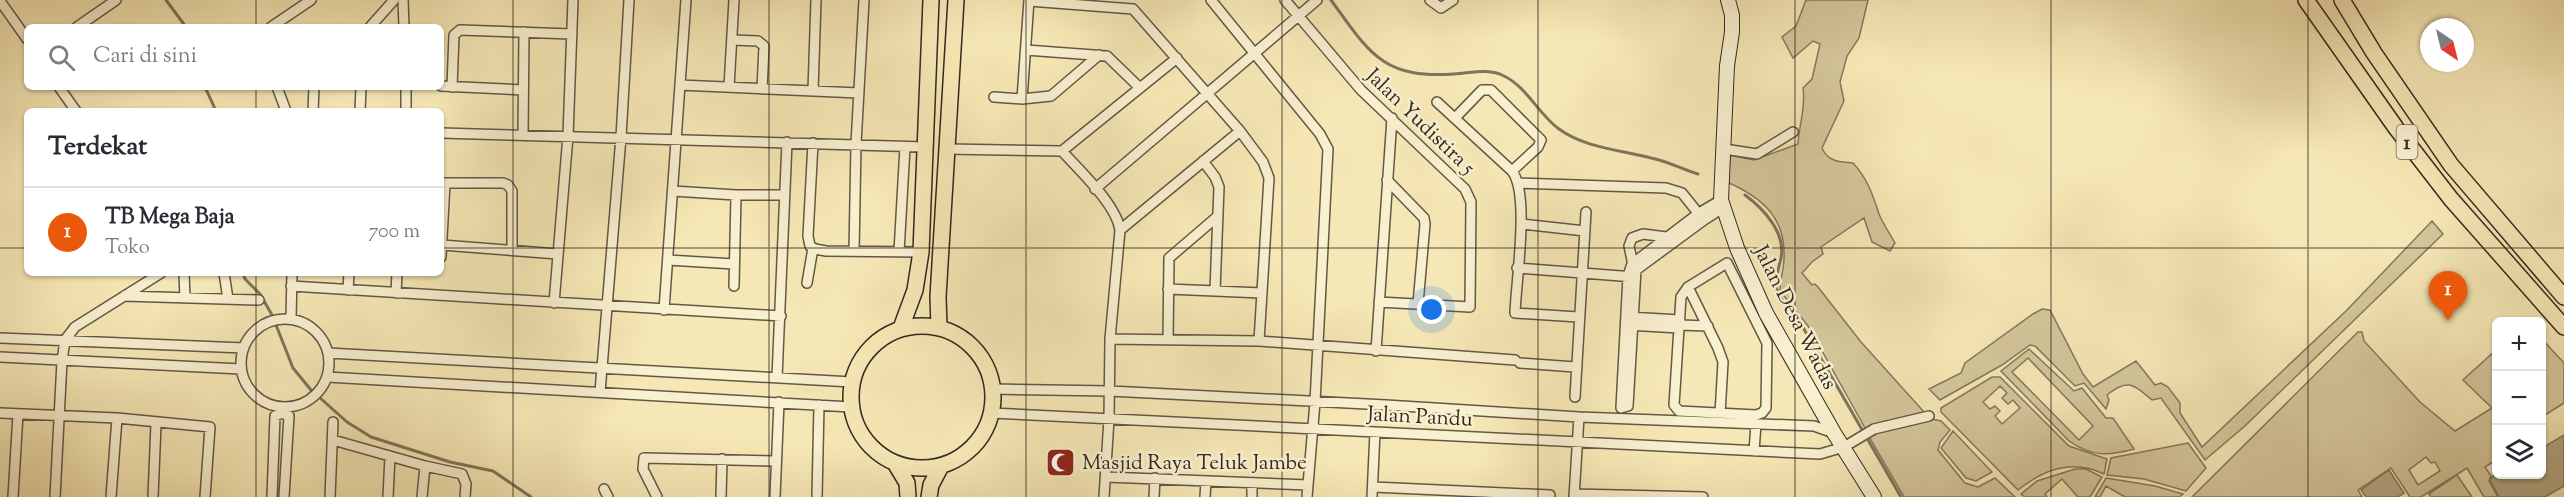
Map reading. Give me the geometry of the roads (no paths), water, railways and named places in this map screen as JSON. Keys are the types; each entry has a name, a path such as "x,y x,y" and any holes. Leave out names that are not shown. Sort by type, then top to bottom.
{"main road":[{"path":"901,328 915,290 921,252 931,0"},
{"path":"939,327 938,297 956,0"},
{"name":"Jalan Desa Wadas","path":"1728,0 1732,15 1732,32 1727,66 1721,172 1722,204 1756,294 1834,433 1874,497"},
{"name":"1","path":"2306,0 2396,128 2451,200 2564,327"},
{"name":"1","path":"2342,0 2374,53 2451,165 2564,297"},
{"path":"939,327 959,335 976,349 988,368 994,389 992,413 982,436 964,455 940,466 920,468 895,463 881,456 866,442 856,426 851,406 852,382 859,363 871,346 901,328 939,327"},
{"path":"895,463 907,483 908,497"},
{"path":"929,497 931,485 940,466"}],"street":[{"path":"81,24 116,0"},
{"path":"275,24 311,0"},
{"path":"373,24 394,0"},
{"path":"403,0 404,24"},
{"path":"554,303 568,136 573,0"},
{"path":"600,392 621,137 629,0"},
{"path":"664,310 686,0"},
{"path":"729,87 734,0"},
{"path":"813,91 816,0"},
{"path":"854,251 856,144 864,0"},
{"path":"1022,99 1029,0 1134,9 1240,131 1263,162 1269,178 1259,341"},
{"path":"1211,0 1320,134 1328,149 1316,402 1307,497"},
{"name":"Jalan Yudistira 5","path":"1285,0 1347,75 1469,194 1471,208 1470,307 1418,304"},
{"path":"1095,189 1317,0"},
{"path":"1430,0 1441,8 1453,0"},
{"path":"0,1 24,35"},
{"path":"452,87 454,40 458,31 572,34"},
{"path":"523,135 524,32"},
{"path":"732,40 758,41 764,46 762,89"},
{"path":"1026,50 1099,55 1110,58 1140,88"},
{"path":"994,97 1045,98 1057,92 1099,55"},
{"path":"948,149 1062,151 1177,58"},
{"path":"680,85 859,93"},
{"path":"444,86 523,90"},
{"path":"61,90 74,108"},
{"path":"278,90 285,108"},
{"path":"313,108 314,90"},
{"path":"360,108 361,90"},
{"path":"406,90 406,108"},
{"path":"1455,118 1482,90 1491,90 1540,140 1538,147 1512,171"},
{"path":"1437,102 1512,171 1519,183 1521,224 1515,313 1578,317"},
{"path":"1376,351 1392,118"},
{"path":"1120,230 1240,131"},
{"path":"1724,149 1757,154 1793,132"},
{"path":"444,133 925,147"},
{"path":"777,378 787,142"},
{"path":"813,143 808,236 813,248 826,251 921,252"},
{"path":"899,252 905,147"},
{"path":"1062,151 1114,213 1120,230 1110,339 1109,419 1104,497"},
{"path":"1203,162 1215,177 1219,187 1215,291"},
{"path":"1379,302 1418,304 1425,224 1424,218 1387,180"},
{"path":"444,183 503,183 510,187 512,191 512,249"},
{"path":"1519,183 1666,188 1682,194 1702,217"},
{"path":"673,191 784,195"},
{"path":"734,286 736,195"},
{"path":"1517,268 1582,273 1633,272 1666,242 1722,204"},
{"path":"1575,397 1586,212"},
{"path":"1168,340 1168,263 1172,254 1218,216"},
{"path":"1521,224 1585,231"},
{"path":"1625,397 1633,272 1629,246 1632,238 1642,234 1666,242"},
{"path":"444,245 558,254"},
{"path":"807,283 813,248"},
{"path":"668,260 734,264"},
{"path":"1727,262 1767,343 1764,411 1756,415 1720,414 1679,411 1675,407 1681,297 1688,287 1727,262"},
{"path":"55,497 65,340 75,327 156,276"},
{"path":"184,276 185,298"},
{"path":"224,276 228,299"},
{"path":"291,319 292,276"},
{"path":"348,290 349,276"},
{"path":"396,294 397,276"},
{"path":"291,286 781,316"},
{"path":"1688,287 1723,362 1720,414"},
{"path":"1168,289 1262,293"},
{"path":"124,296 259,300"},
{"path":"276,319 304,322 323,340 328,352 327,377 321,388 301,404 276,406 263,401 245,382 241,369 244,348 251,335 262,325 276,319"},
{"path":"1629,321 1708,326"},
{"path":"0,338 244,348"},
{"path":"1110,339 1259,341 1575,367"},
{"path":"328,352 852,382"},
{"path":"0,357 241,369"},
{"path":"327,377 851,406"},
{"name":"Jalan Pandu","path":"994,389 1110,391 1579,417 1814,426 1834,433"},
{"path":"775,497 779,402"},
{"path":"817,497 819,405"},
{"path":"0,413 117,418 156,424 210,427 206,497"},
{"path":"272,497 275,416 282,413 289,416 284,497"},
{"name":"Jalan Pandu","path":"992,413 1820,454 1844,447 1871,431 1929,416"},
{"path":"13,497 18,414"},
{"path":"1579,417 1574,496 1703,497"},
{"path":"111,497 117,418"},
{"path":"330,497 333,422"},
{"path":"153,497 156,424"},
{"path":"1754,451 1756,424"},
{"path":"1375,432 1373,492 1550,495"},
{"path":"333,440 424,466 462,474 466,484 465,497"},
{"path":"388,497 390,456"},
{"path":"657,497 643,469 644,458 776,460"},
{"path":"721,497 722,459"},
{"path":"422,497 424,466"},
{"path":"1106,477 1308,485"},
{"path":"1154,497 1155,478"},
{"path":"1205,497 1206,481"},
{"path":"1252,483 1252,497"}],"waterway":[{"path":"166,0 184,24"},
{"path":"1331,0 1368,48 1380,59 1394,67 1410,72 1430,74 1492,72 1504,76 1519,87 1552,123 1569,135 1592,144 1663,161 1698,174"},
{"path":"206,90 215,108"},
{"path":"1745,195 1766,214 1777,231 1782,249 1776,282 1778,294 1797,317 1901,497"},
{"path":"244,276 260,294 272,315"},
{"path":"276,325 293,368 311,390"},
{"path":"319,397 347,422 371,437 450,462 493,471 531,497"}],"place":[{"name":"TB Mega Baja","path":"2448,321"},
{"name":"Masjid Raya Teluk Jambe","path":"1061,462"}]}
